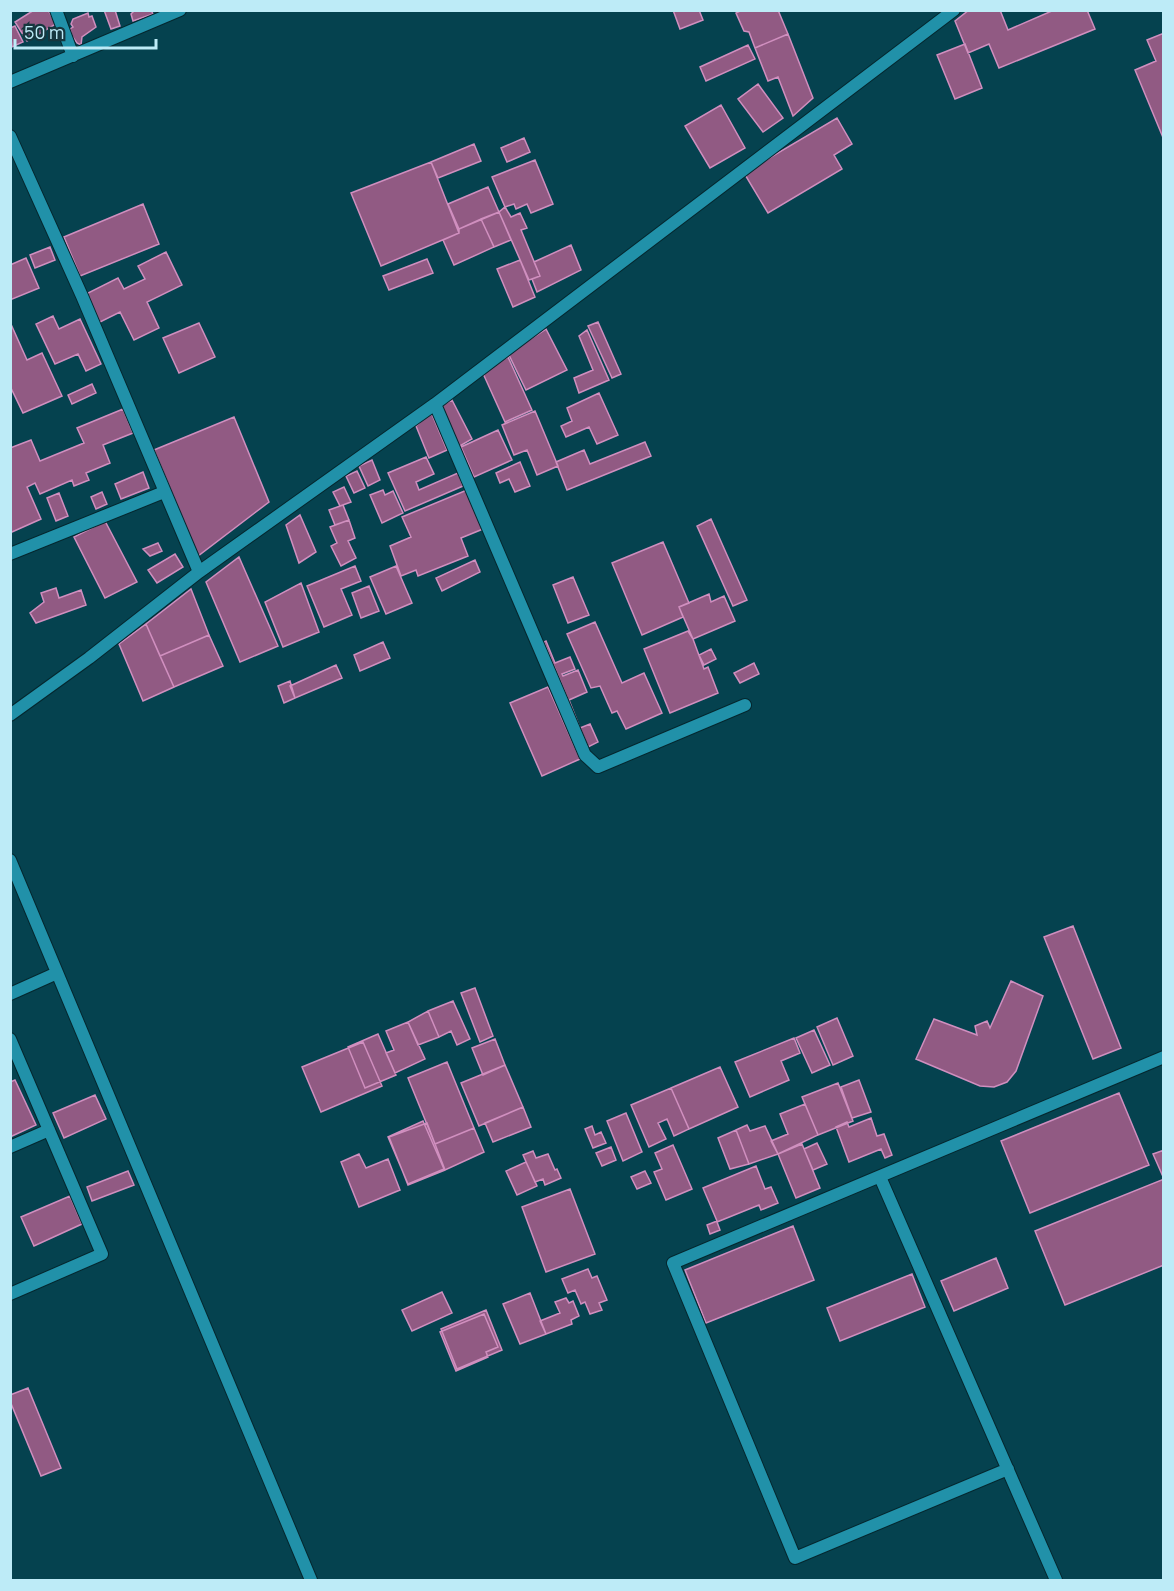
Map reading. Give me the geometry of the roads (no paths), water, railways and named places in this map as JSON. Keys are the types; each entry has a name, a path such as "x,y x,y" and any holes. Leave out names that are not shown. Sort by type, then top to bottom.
{"street":[{"path":"56,10 74,56"},
{"path":"10,82 180,10"},
{"path":"10,716 199,572 435,404 954,10"},
{"path":"10,136 82,296 199,572"},
{"path":"435,404 585,755 598,767 745,705"},
{"path":"10,554 164,492"},
{"path":"10,860 311,1581"},
{"path":"10,994 57,973"},
{"path":"10,1039 102,1254 10,1294"},
{"path":"1008,1470 795,1558 673,1263 1164,1057"},
{"path":"10,1147 49,1130"},
{"path":"880,1177 1056,1581"}]}
